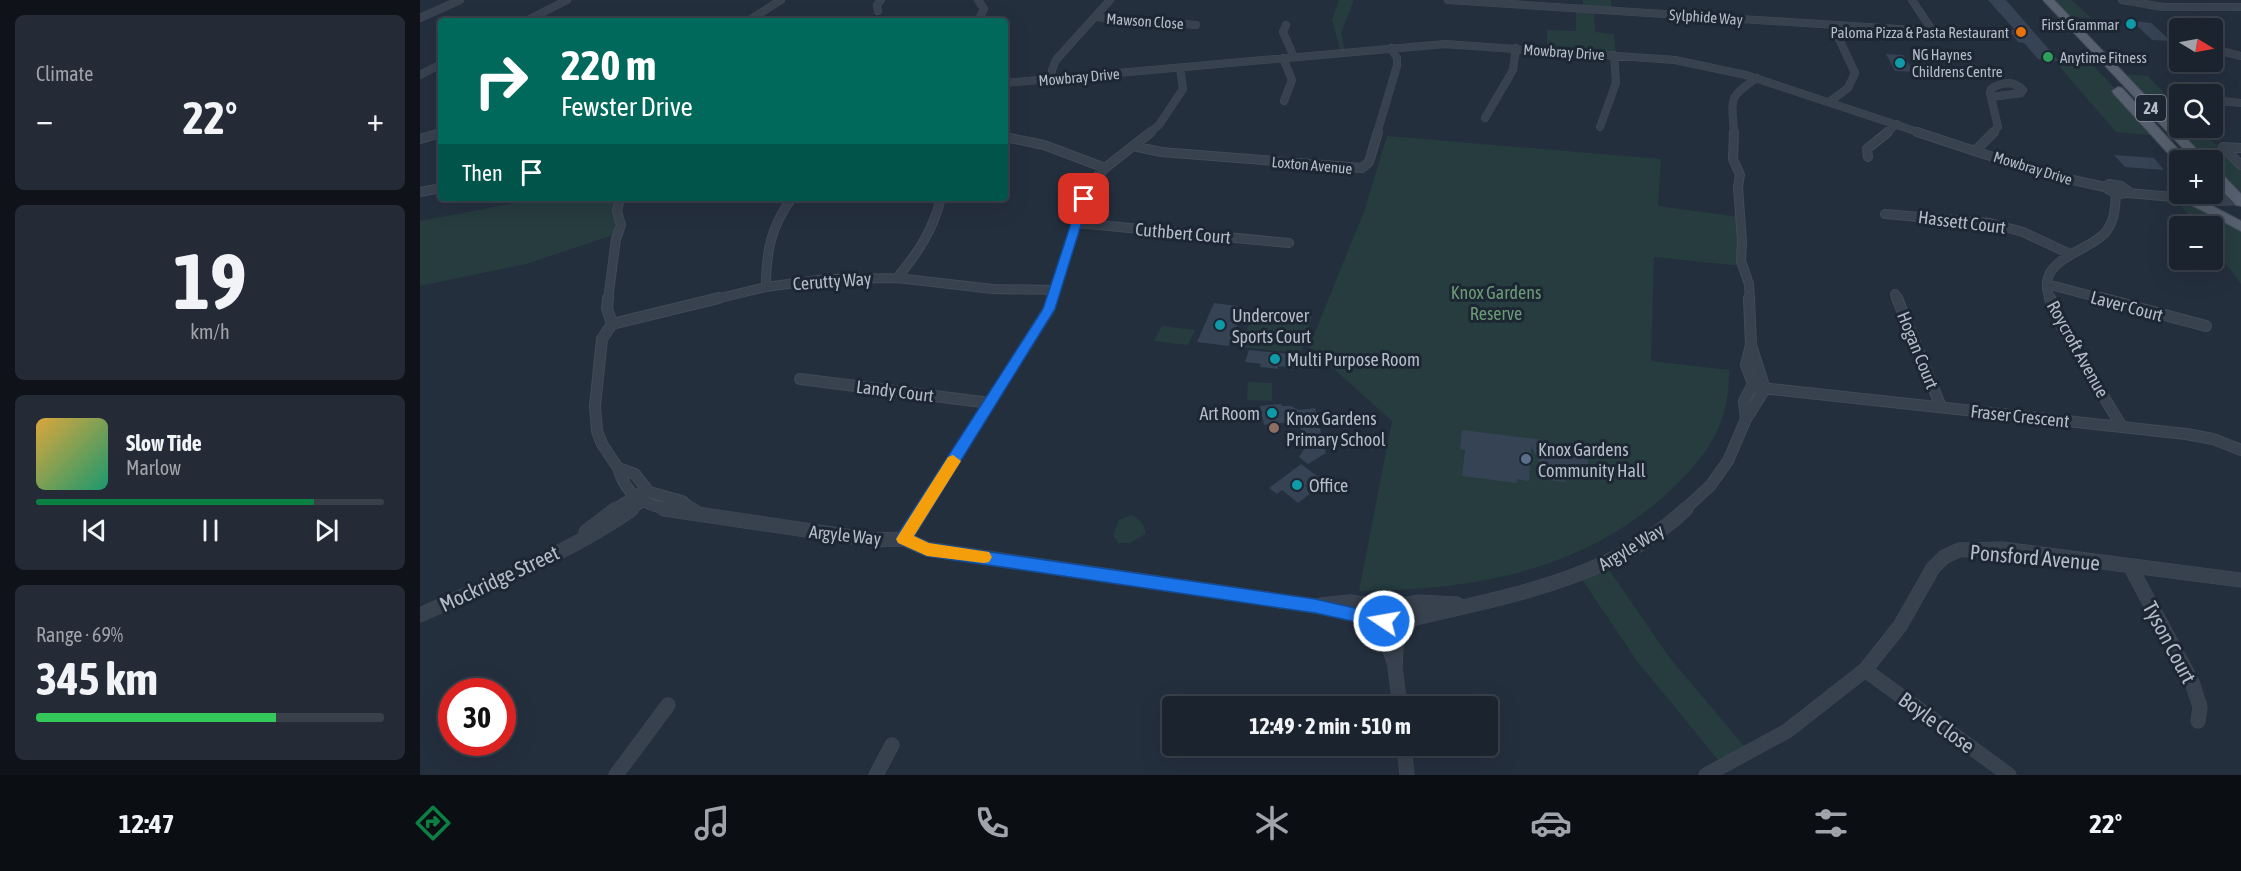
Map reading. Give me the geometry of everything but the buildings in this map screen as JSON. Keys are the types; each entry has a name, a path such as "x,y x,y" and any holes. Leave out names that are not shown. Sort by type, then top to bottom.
{"main road":[{"name":"24","path":"2042,2 2098,61 2191,150"},
{"name":"24","path":"2098,61 2174,150"},
{"path":"2223,183 2240,201"},
{"path":"2204,204 2241,226"},
{"path":"2221,204 2241,226"}],"street":[{"path":"420,18 460,0"},
{"path":"753,18 780,0"},
{"path":"878,10 877,5 880,0"},
{"path":"1052,80 1052,70 1056,60 1110,0"},
{"name":"Sylphide Way","path":"1448,0 1929,31 1947,36"},
{"path":"1583,0 1584,9"},
{"path":"1912,0 1931,28 1929,31"},
{"path":"2122,0 2135,4 2204,9 2241,7"},
{"path":"532,18 566,1"},
{"path":"980,18 984,12 982,1"},
{"name":"Mawson Close","path":"1095,17 1196,25"},
{"path":"1286,25 1283,32 1294,57"},
{"path":"1829,102 1852,83 1856,75 1833,26"},
{"name":"Mowbray Drive","path":"1008,83 1452,44 1614,55 1686,62 1757,78 2046,174 2123,191 2169,192"},
{"name":"Loxton Avenue","path":"1132,146 1161,152 1362,168 1369,162 1397,66 1398,61 1391,48"},
{"path":"1485,118 1514,70 1516,48"},
{"path":"2223,51 2241,56"},
{"path":"1600,127 1617,81 1614,55"},
{"path":"1283,58 1292,80 1284,101"},
{"path":"420,75 438,66"},
{"path":"904,539 1045,316 1088,190 1105,168 1159,124 1184,86 1180,68"},
{"name":"Argyle Way","path":"1746,419 1744,401 1752,384 1746,365 1751,345 1749,279 1740,256 1742,241 1738,187 1740,175 1733,159 1735,146 1732,103 1736,92 1757,78"},
{"path":"1976,150 1998,127 1992,97"},
{"path":"2223,102 2241,103"},
{"path":"1868,157 1867,149 1897,124"},
{"path":"420,139 438,134"},
{"path":"1008,137 1037,141 1105,168"},
{"path":"2241,148 2223,147 2241,165"},
{"path":"420,192 438,189"},
{"name":"Mowbray Drive","path":"2123,191 2169,192"},
{"name":"Roycroft Avenue","path":"2121,427 2055,315 2048,298 2048,284 2053,267 2070,254 2101,237 2111,227 2123,191"},
{"name":"Mowbray Drive","path":"2223,198 2240,201"},
{"path":"619,201 617,211 621,225 616,240 607,308 612,324 602,339 595,405 597,431 607,453 618,468 622,482 641,497"},
{"path":"766,287 766,248 775,223 790,201"},
{"path":"897,278 924,246 933,229 940,201"},
{"name":"Hassett Court","path":"1885,214 2008,227 2031,235 2070,254"},
{"name":"Cuthbert Court","path":"1077,223 1289,243"},
{"name":"Cerutty Way","path":"612,324 766,287 826,279 897,278 993,289 1055,290"},
{"name":"Laver Court","path":"2048,284 2206,326"},
{"name":"Hogan Court","path":"1895,294 1941,406"},
{"name":"Argyle Way","path":"641,497 677,512 694,512 873,540 904,539 927,549 1390,617 1508,596 1564,581 1598,568 1655,535 1686,511 1710,486 1734,451 1746,419 1765,386 1751,345"},
{"name":"Landy Court","path":"800,379 990,403"},
{"name":"Fraser Crescent","path":"1752,384 2199,436 2241,450"},
{"name":"Mockridge Street","path":"420,615 525,568 606,526 641,497"},
{"name":"Ponsford Avenue","path":"1706,775 1787,731 1865,670 1900,626 1933,568 1944,557 1959,550 2002,549 2241,580"},
{"name":"Tyson Court","path":"2130,566 2192,682 2200,707 2198,721"},
{"path":"1390,617 1387,641 1395,665 1399,696"},
{"name":"Boyle Close","path":"1865,670 2009,775"},
{"path":"616,775 668,705"},
{"path":"876,775 892,746"},
{"path":"1405,756 1407,775"}],"green space":[{"path":"1339,0 1354,0 1341,33 1345,52 1341,53 1332,20"},
{"path":"1583,0 1611,0 1612,11 1594,10 1595,32 1614,34 1616,56 1547,51 1547,30 1576,31 1576,9 1583,9"},
{"path":"2048,0 2072,0 2091,18 2064,16"},
{"path":"2071,61 2091,63 2159,136 2116,132 2058,65"},
{"path":"2118,74 2148,76 2169,98 2169,127"},
{"name":"Knox Gardens Reserve","path":"1387,136 1661,159 1658,206 1740,217 1742,266 1654,257 1651,361 1729,370 1726,403 1717,432 1691,470 1645,512 1609,536 1570,555 1531,569 1489,579 1447,586 1359,591 1392,421 1309,347 1365,209"},
{"path":"2180,138 2209,138 2221,150 2191,150"},
{"path":"2223,152 2241,170 2241,202 2223,183"},
{"path":"526,201 620,201 617,234 526,264 420,286 420,221"},
{"path":"2179,204 2194,204 2219,216 2189,216"},
{"path":"2223,218 2241,227 2241,284 2223,260"},
{"path":"1254,310 1312,316 1301,353 1240,347"},
{"path":"1162,326 1195,330 1188,345 1154,341"},
{"path":"1248,382 1272,383 1272,401 1247,400"},
{"path":"1131,515 1141,523 1145,534 1130,543 1118,543 1113,535 1119,520"},
{"path":"1605,564 1669,657 1749,752 1723,766 1637,661 1579,575"}],"slow traffic":[{"path":"953,461 904,539 922,548 984,557"}],"place":[{"name":"First Grammar","path":"2131,24"},
{"name":"Paloma Pizza & Pasta Restaurant","path":"2021,32"},
{"name":"Anytime Fitness","path":"2048,57"},
{"name":"NG Haynes Childrens Centre","path":"1900,63"},
{"name":"Undercover Sports Court","path":"1220,325"},
{"name":"Multi Purpose Room","path":"1275,359"},
{"name":"Art Room","path":"1272,413"},
{"name":"Knox Gardens Primary School","path":"1274,428"},
{"name":"Knox Gardens Community Hall","path":"1526,459"},
{"name":"Office","path":"1297,485"}],"route":[{"path":"1084,199 1049,309 1040,326 904,539 927,549 1315,606 1384,621"}]}
